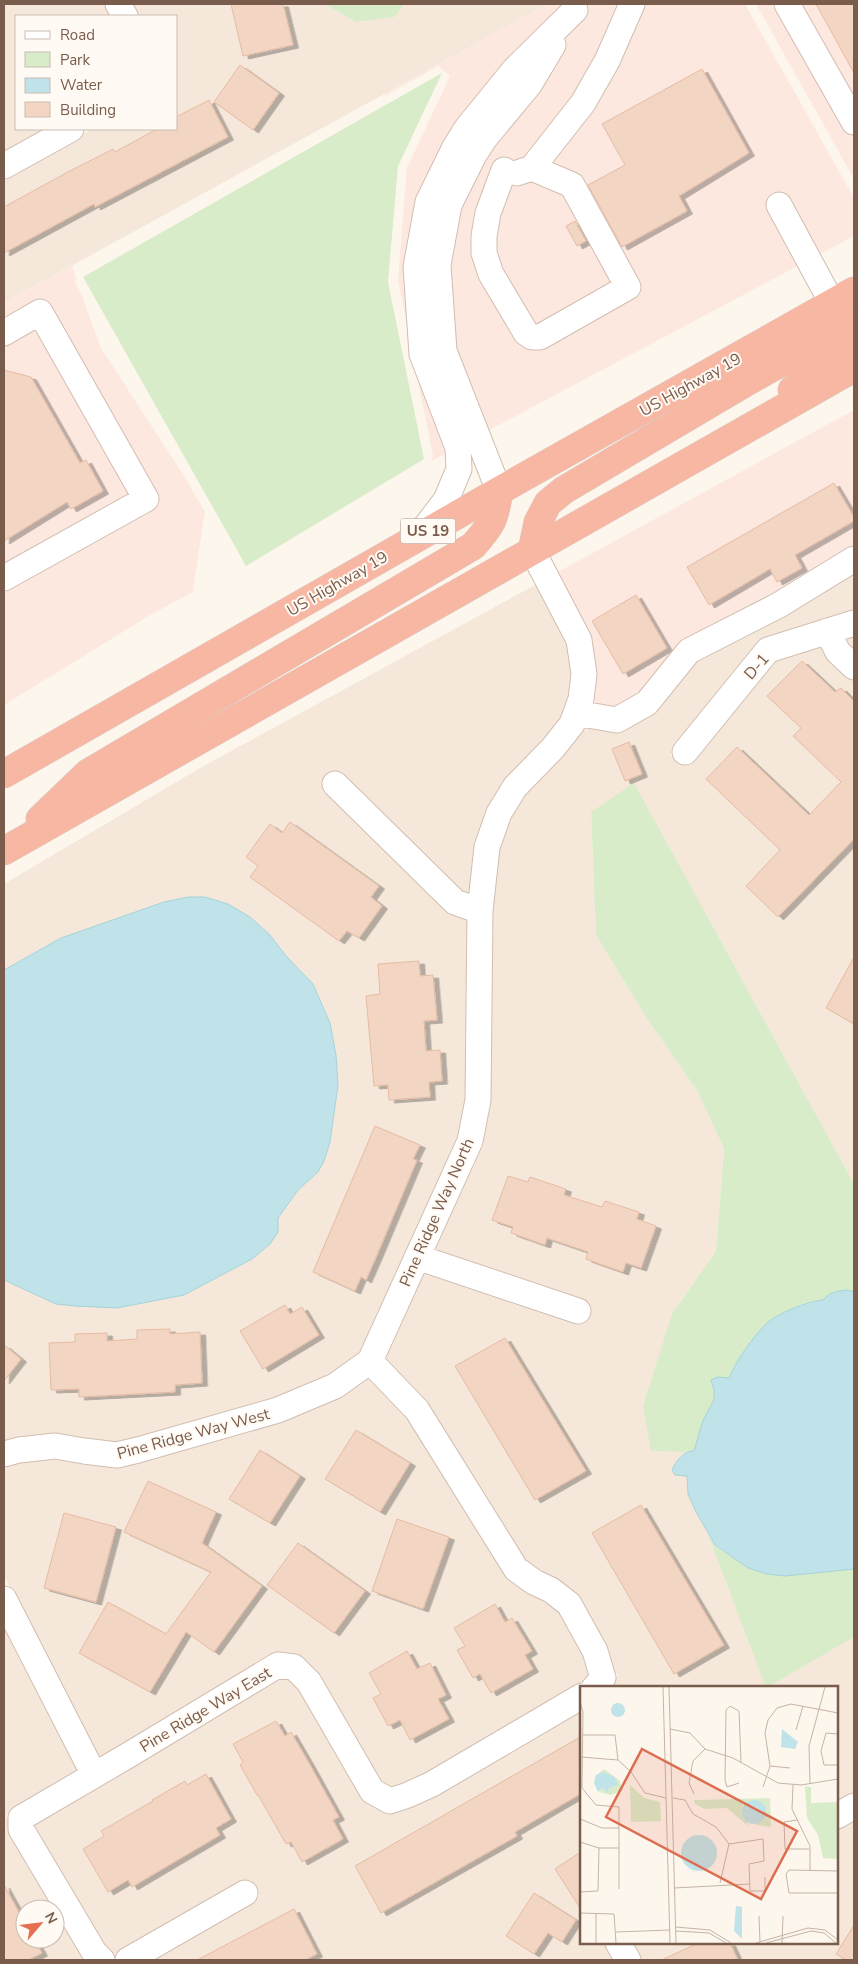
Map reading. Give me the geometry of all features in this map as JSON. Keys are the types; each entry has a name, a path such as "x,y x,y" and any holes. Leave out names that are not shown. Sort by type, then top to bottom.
{"highway":[{"name":"US Highway 19","path":"4,774 843,297"},
{"path":"532,550 538,522 548,503 564,490 750,380 854,322"},
{"path":"751,426 840,348 854,340"},
{"path":"7,849 854,368"},
{"path":"7,849 88,774 473,546 490,528 497,509 499,491"}],"street":[{"path":"474,155 513,174 532,168 583,103 607,61 632,4"},
{"path":"787,4 854,122"},
{"path":"499,491 444,351 438,265 449,205 474,155 485,138 529,85 576,7"},
{"path":"402,546 427,525 446,500 459,469 458,448 422,354 416,267 428,202 467,128 515,69 576,7"},
{"path":"4,166 69,130"},
{"path":"504,170 488,213 484,236 484,253 492,274 526,333 532,337 540,337 628,287 572,185 532,168"},
{"path":"779,205 843,297"},
{"path":"4,333 40,312 146,499 4,578"},
{"name":"Pine Ridge Way North","path":"370,1361 470,1142 478,1100 480,911 487,847 498,813 514,787 558,742 572,724 581,699 584,674 579,640 532,550"},
{"path":"576,713 617,720 647,703 689,651 779,605 854,559"},
{"name":"D-1","path":"685,752 768,650 854,622"},
{"path":"826,632 838,652 854,667"},
{"path":"335,784 454,902 480,911"},
{"path":"417,1257 578,1311"},
{"path":"370,1361 417,1410 516,1569 534,1582 551,1590 569,1604 595,1651 598,1683"},
{"name":"Pine Ridge Way West","path":"4,1454 19,1450 56,1446 84,1452 116,1455 138,1450 278,1410 335,1386 370,1361"},
{"path":"4,1599 10,1626 94,1775 21,1818 22,1829 94,1952 102,1960"},
{"name":"Pine Ridge Way East","path":"94,1775 278,1665 294,1667 309,1682 372,1791 390,1801 432,1784 580,1697"},
{"path":"838,1815 854,1806"},
{"path":"128,1960 245,1893"},
{"path":"619,1944 628,1960"}],"shaded area":[{"path":"4,4 105,4 111,15 15,15 15,130 48,130 4,154"},
{"path":"130,4 324,4 356,22 395,17 404,4 548,4 4,303 4,178 90,130 178,130 178,15 136,15"},
{"path":"548,4 565,4 428,202 458,448 431,461 433,456 398,280 407,168 450,76 438,66 385,96 385,94"},
{"path":"588,4 745,4 854,198 854,236 480,435 472,422 438,265 449,205 532,80 583,15"},
{"path":"756,4 854,4 854,179"},
{"path":"72,266 76,278 75,282 81,293 101,348 184,476 205,512 193,592 152,614 4,705 4,303"},
{"path":"854,410 854,564 764,611 667,683 623,731 583,725 596,693 558,572"},
{"path":"854,564 854,612 759,645 670,755 687,766 774,659 854,633 854,1184 634,784 591,812 596,935 646,1017 698,1092 724,1149 716,1251 672,1314 651,1450 689,1451 681,1456 687,1476 688,1494 707,1532 766,1686 612,1686 616,1684 615,1679 618,1675 612,1671 541,1573 524,1562 382,1358 481,1143 491,910 498,848 509,817 523,792 583,725 712,638"},
{"path":"537,584 568,644 573,675 570,698 562,720 505,783 468,1100 459,1139 361,1355 330,1378 275,1401 117,1445 4,1444 4,1280 56,1304 117,1308 184,1295 252,1259 270,1244 278,1226 278,1218 298,1190 318,1172 330,1142 338,1085 336,1055 330,1023 322,1003 313,984 286,956 270,935 164,902 61,938 4,970 4,884 200,768"},
{"path":"368,1375 408,1417 544,1599 560,1611 585,1655 591,1676 559,1698 427,1775 392,1790 380,1783 302,1659 99,1761 4,1576 4,1464 54,1456 82,1462"},
{"path":"4,1625 80,1772 18,1808 10,1809 10,1813 6,1815 52,1899 15,1899 15,1949 65,1949 65,1922 86,1960 4,1960"},
{"path":"854,1637 854,1795 838,1803 838,1686 768,1686"},
{"path":"280,1675 288,1676 300,1689 384,1810 580,1708 580,1944 607,1944 615,1960 148,1960 260,1896 250,1879 121,1953 111,1953 103,1945 32,1825"},
{"path":"854,1817 854,1960 640,1960 632,1944 838,1944 838,1826"}],"green space":[{"path":"324,4 404,4 395,17 356,22"},
{"path":"442,73 398,166 388,282 424,459 246,566 83,277"},
{"path":"634,783 854,1184 854,1292 837,1292 823,1300 808,1302 793,1308 766,1326 754,1338 744,1351 729,1378 718,1377 714,1389 714,1400 703,1420 694,1452 651,1451 643,1406 672,1314 716,1251 724,1149 698,1092 646,1017 596,935 591,812"},
{"path":"707,1532 715,1546 748,1568 785,1576 854,1569 854,1637 769,1686 765,1686"}],"water":[{"path":"188,897 205,897 228,904 250,917 270,935 286,956 313,984 330,1023 336,1055 338,1085 330,1142 324,1161 318,1172 298,1190 278,1218 278,1232 270,1244 252,1259 184,1295 117,1308 56,1304 4,1280 4,970 61,938 164,902"},
{"path":"847,1290 854,1292 854,1569 785,1576 767,1574 748,1568 715,1545 688,1494 687,1476 675,1475 672,1470 680,1457 690,1451 694,1451 703,1420 714,1400 714,1389 711,1380 718,1377 729,1378 750,1343 771,1320 793,1308 823,1300 834,1292"}],"building":[{"path":"231,4 283,4 293,45 243,56"},
{"path":"816,4 854,4 854,73"},
{"path":"240,65 279,93 253,130 214,102"},
{"path":"702,69 749,153 679,196 687,211 622,247 588,185 625,165 602,124"},
{"path":"209,100 228,137 95,207 94,204 4,253 4,207 113,149 115,152 155,130 178,130 178,116"},
{"path":"575,221 586,241 577,246 566,226"},
{"path":"4,370 31,377 80,463 86,460 103,491 71,509 67,502 4,541"},
{"path":"834,483 854,517 854,521 795,555 802,568 777,582 770,569 709,605 687,567"},
{"path":"636,595 667,648 623,674 592,621"},
{"path":"802,661 835,692 841,688 854,701 854,839 778,917 746,886 780,850 706,779 737,747 809,815 841,782 793,736 801,728 767,696"},
{"path":"629,742 642,774 625,781 612,749"},
{"path":"290,822 379,886 371,897 382,906 359,938 347,931 339,941 250,877 258,866 246,857 270,824 282,833"},
{"path":"854,957 854,1024 826,1008"},
{"path":"419,961 420,976 433,975 437,1020 424,1021 426,1051 440,1050 442,1081 429,1082 430,1097 389,1100 388,1085 374,1086 366,996 380,994 378,964"},
{"path":"375,1126 420,1145 413,1159 417,1160 366,1280 361,1277 355,1291 313,1272"},
{"path":"508,1176 528,1182 530,1177 566,1189 564,1195 602,1207 605,1201 639,1212 637,1219 656,1226 641,1268 626,1263 623,1272 586,1259 588,1252 547,1238 545,1245 511,1233 513,1227 492,1220"},
{"path":"285,1305 290,1314 302,1307 319,1335 263,1369 240,1331"},
{"path":"170,1329 170,1334 200,1332 202,1383 175,1385 175,1392 79,1397 79,1389 51,1390 49,1343 75,1342 75,1334 107,1333 107,1341 137,1339 137,1330"},
{"path":"505,1338 586,1471 535,1500 455,1366"},
{"path":"4,1345 21,1359 4,1381"},
{"path":"356,1430 410,1463 380,1512 325,1479"},
{"path":"260,1450 300,1476 270,1523 229,1499"},
{"path":"148,1481 216,1512 202,1543 262,1586 214,1652 186,1632 150,1692 79,1653 108,1602 166,1634 211,1572 124,1532"},
{"path":"641,1505 724,1645 674,1674 592,1533"},
{"path":"64,1513 116,1527 96,1602 44,1588"},
{"path":"397,1519 449,1537 423,1609 372,1591"},
{"path":"298,1543 365,1591 334,1633 267,1585"},
{"path":"495,1604 505,1622 512,1618 532,1651 525,1655 533,1669 491,1693 480,1674 473,1678 457,1650 465,1646 454,1628"},
{"path":"407,1651 417,1669 430,1663 446,1695 438,1699 449,1719 410,1740 400,1720 388,1726 373,1698 381,1694 369,1673"},
{"path":"276,1721 285,1736 291,1732 339,1817 333,1820 343,1839 302,1862 291,1842 286,1844 257,1795 240,1765 243,1762 233,1744"},
{"path":"580,1737 580,1794 515,1832 517,1836 381,1913 355,1866"},
{"path":"206,1774 231,1819 216,1828 220,1835 132,1887 128,1880 108,1892 83,1849 104,1836 101,1831 185,1781 187,1785"},
{"path":"580,1852 580,1908 555,1869"},
{"path":"4,1885 15,1905 15,1949 40,1949 42,1953 28,1960 4,1960"},
{"path":"534,1893 576,1920 562,1942 548,1933 534,1954 506,1936"},
{"path":"294,1909 317,1954 305,1960 197,1960"},
{"path":"854,1925 854,1960 846,1960 836,1954"},
{"path":"696,1944 730,1944 738,1960 662,1960"}]}
